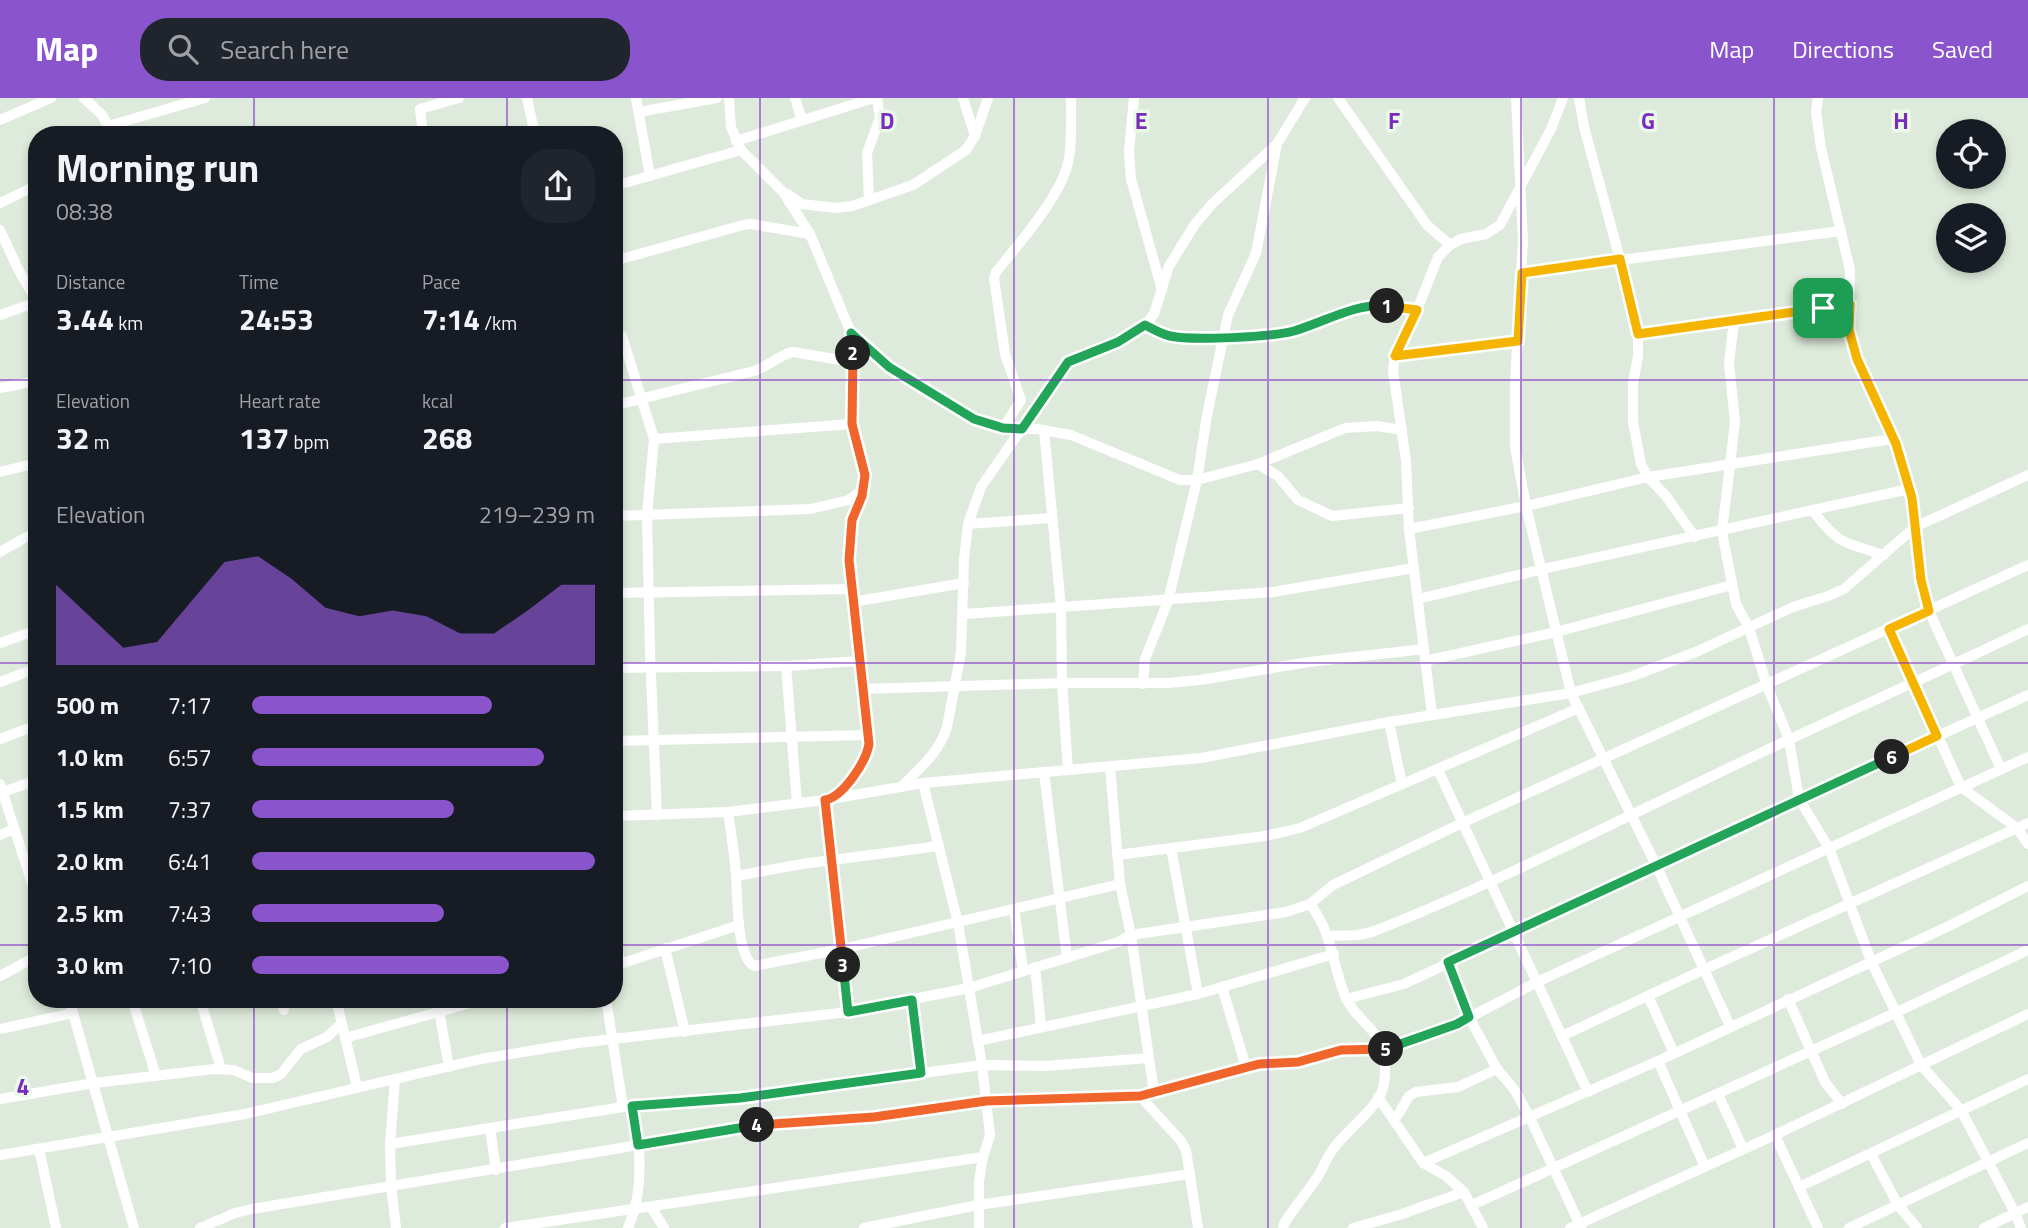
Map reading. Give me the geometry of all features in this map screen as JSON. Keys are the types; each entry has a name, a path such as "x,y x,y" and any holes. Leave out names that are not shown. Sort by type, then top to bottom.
{"street":[{"path":"0,120 40,100 51,98"},
{"path":"85,98 102,115 108,126"},
{"path":"122,126 205,98"},
{"path":"422,126 419,109 459,98"},
{"path":"527,98 534,126"},
{"path":"636,98 650,176"},
{"path":"639,112 717,98"},
{"path":"729,98 729,118 739,146 783,192 810,234 851,333 852,424 865,469 862,491 852,520 849,560 868,736 863,765 829,799 848,1012"},
{"path":"796,98 802,120"},
{"path":"623,184 739,146 802,120 875,98 880,118 867,153 869,200"},
{"path":"963,98 975,136"},
{"path":"783,192 810,206 836,208 913,185 966,150 975,136 988,98"},
{"path":"1003,428 1021,400 1005,354 994,278 1046,207 1061,180 1069,158 1071,98"},
{"path":"1134,98 1129,150 1132,191 1162,290"},
{"path":"900,787 933,755 944,738 961,652 968,524 981,487 1068,362 1118,342 1145,325 1154,314 1169,267 1195,224 1212,204 1277,144 1305,98"},
{"path":"1338,98 1427,225 1450,245"},
{"path":"1516,98 1523,240 1515,383 1515,447 1526,506 1571,693 1656,865 1730,1026"},
{"path":"1432,715 1409,529 1407,470 1393,371 1395,356 1438,257 1461,239 1494,231 1500,225 1551,129 1563,98"},
{"path":"1579,98 1584,127 1638,334 1638,356 1633,383 1634,436 1641,464 1648,477 1666,496 1695,537"},
{"path":"1818,98 1816,112 1821,148 1850,270 1849,330 1857,359 1896,444 1909,489 1921,580 1929,611 2001,769"},
{"path":"1143,684 1145,659 1168,601 1197,480 1207,415 1231,304 1256,253 1277,144"},
{"path":"0,203 28,190"},
{"path":"623,258 743,225 810,234"},
{"path":"0,230 28,286"},
{"path":"1522,273 1841,231"},
{"path":"1638,334 1850,304"},
{"path":"0,315 28,305"},
{"path":"1145,325 1170,336 1223,337 1290,332 1368,306 1382,305 1417,310"},
{"path":"1734,320 1729,364 1735,422 1732,463 1721,532 1736,604 1749,628 1767,686 1789,739 1799,799 1829,848 1871,961 1921,1065 1961,1111 2021,1228"},
{"path":"851,333 889,367 974,419 1003,428 1044,430 1071,435 1171,477 1197,480 1258,464 1345,428 1377,426 1402,430"},
{"path":"623,339 654,439 648,515 657,815"},
{"path":"1395,356 1518,341"},
{"path":"623,403 758,370 793,352 853,362"},
{"path":"0,388 28,383"},
{"path":"654,439 852,424"},
{"path":"1044,430 1061,608 1062,683 1068,770"},
{"path":"1409,529 1526,506 1648,477 1892,439"},
{"path":"1258,464 1278,476 1298,500 1332,516 1409,508"},
{"path":"0,472 28,465"},
{"path":"623,816 728,812 923,783 1110,767 1241,752 1432,715 1571,693 1633,676 1793,607 1843,589 1915,527 2028,475"},
{"path":"1418,599 1909,489"},
{"path":"623,516 810,509 849,500 862,491"},
{"path":"1813,511 1831,534 1845,544 1884,555"},
{"path":"968,524 1052,518"},
{"path":"0,552 28,537"},
{"path":"0,1155 245,1114 481,1059 611,1038 685,1032 848,1012 912,1000 969,988 1118,942 1130,935 1286,912 1310,904 1333,885 1462,823 2028,565"},
{"path":"964,614 1273,592 1414,568"},
{"path":"852,602 964,583"},
{"path":"1425,661 1556,632 1732,585"},
{"path":"623,593 851,589"},
{"path":"1889,629 1961,787 2017,828 2028,844"},
{"path":"1329,936 1372,932 1491,881 2028,629"},
{"path":"0,643 28,633"},
{"path":"862,689 1062,683 1143,684 1200,680 1309,662 1424,649"},
{"path":"623,668 786,666 859,662"},
{"path":"786,666 797,803"},
{"path":"0,682 28,671"},
{"path":"1346,999 1404,984 2028,695"},
{"path":"1117,855 1292,830 1579,708"},
{"path":"1389,723 1402,784"},
{"path":"0,739 28,728"},
{"path":"623,741 868,736"},
{"path":"200,1228 234,1213 251,1209 753,1126 874,1117 986,1101 1140,1096 1246,1067 1298,1062 1341,1050 1383,1050 1457,1024 1537,982 2028,757"},
{"path":"1110,767 1120,884 1154,1092"},
{"path":"1438,770 1588,1092"},
{"path":"1044,772 1067,958"},
{"path":"28,782 1,788 28,872"},
{"path":"923,783 958,923 982,1065 990,1135 983,1157 978,1205 979,1228"},
{"path":"728,812 736,876 738,925 747,958 754,966 842,949 1120,884"},
{"path":"1562,1037 2028,823"},
{"path":"0,835 14,829"},
{"path":"736,876 939,846"},
{"path":"1171,848 1198,994"},
{"path":"1423,1163 1658,1061 2028,887"},
{"path":"1283,1228 1332,1150 1375,1104 1382,1090 1385,1066 1378,1036 1363,1023 1346,999 1329,936 1310,904"},
{"path":"1014,909 1023,970"},
{"path":"623,963 738,925"},
{"path":"665,948 685,1032"},
{"path":"1472,1205 2028,950"},
{"path":"978,1041 1198,994 1334,954"},
{"path":"0,976 28,961"},
{"path":"1448,962 1469,1017 1497,1069 1514,1089 1555,1168 1577,1227 2028,1014"},
{"path":"1035,967 1041,1026"},
{"path":"1222,987 1246,1067"},
{"path":"1648,996 1674,1053"},
{"path":"1788,999 1825,1082 1842,1104"},
{"path":"912,1000 921,1073"},
{"path":"72,1008 134,1228"},
{"path":"135,1008 156,1076"},
{"path":"203,1008 221,1069"},
{"path":"338,1008 357,1087"},
{"path":"437,1008 449,1067"},
{"path":"345,1038 452,1008"},
{"path":"607,1008 611,1038 638,1145 639,1186 636,1209 628,1228"},
{"path":"0,1029 73,1013"},
{"path":"0,1100 94,1083 221,1069 234,1070 253,1078 273,1078 281,1074 301,1049 327,1037 341,1024"},
{"path":"390,1144 628,1107 740,1098 982,1065 1045,1066 1149,1058"},
{"path":"1658,1061 1705,1167"},
{"path":"1392,1118 1402,1110 1409,1096 1416,1092 1458,1087 1497,1069"},
{"path":"395,1079 390,1144 396,1228"},
{"path":"1799,1187 2028,1079"},
{"path":"1718,1094 1743,1149"},
{"path":"1140,1096 1186,1150 1198,1228"},
{"path":"1378,1097 1423,1163 1446,1176 1464,1192 1483,1228"},
{"path":"490,1128 496,1170"},
{"path":"1775,1135 1818,1228"},
{"path":"1849,1228 2028,1143"},
{"path":"38,1149 56,1228"},
{"path":"1871,1154 1898,1205 1917,1228"},
{"path":"505,1228 983,1157"},
{"path":"864,1228 978,1205 1190,1174"},
{"path":"1353,1228 1464,1192"},
{"path":"651,1207 664,1228"},
{"path":"1984,1228 2028,1207"},
{"path":"923,1216 925,1228"}],"route":[{"path":"1620,259 1638,334 1823,308 1850,304 1849,330 1857,359 1896,444 1912,498 1921,580 1929,611 1889,629 1937,736 1448,962 1469,1017 1457,1024 1383,1050 1341,1050 1298,1062 1259,1064 1140,1096 986,1101 874,1117 753,1126 638,1145 632,1106 740,1098 921,1073 912,1000 848,1012 825,800 833,799 863,765 869,744 849,560 852,516 862,496 865,475 852,424 851,333 889,367 974,419 1003,428 1022,429 1068,362 1118,342 1145,325 1163,334 1179,337 1274,334 1290,332 1368,306 1382,305 1417,310 1395,356 1518,341 1522,273 1620,259"}]}
